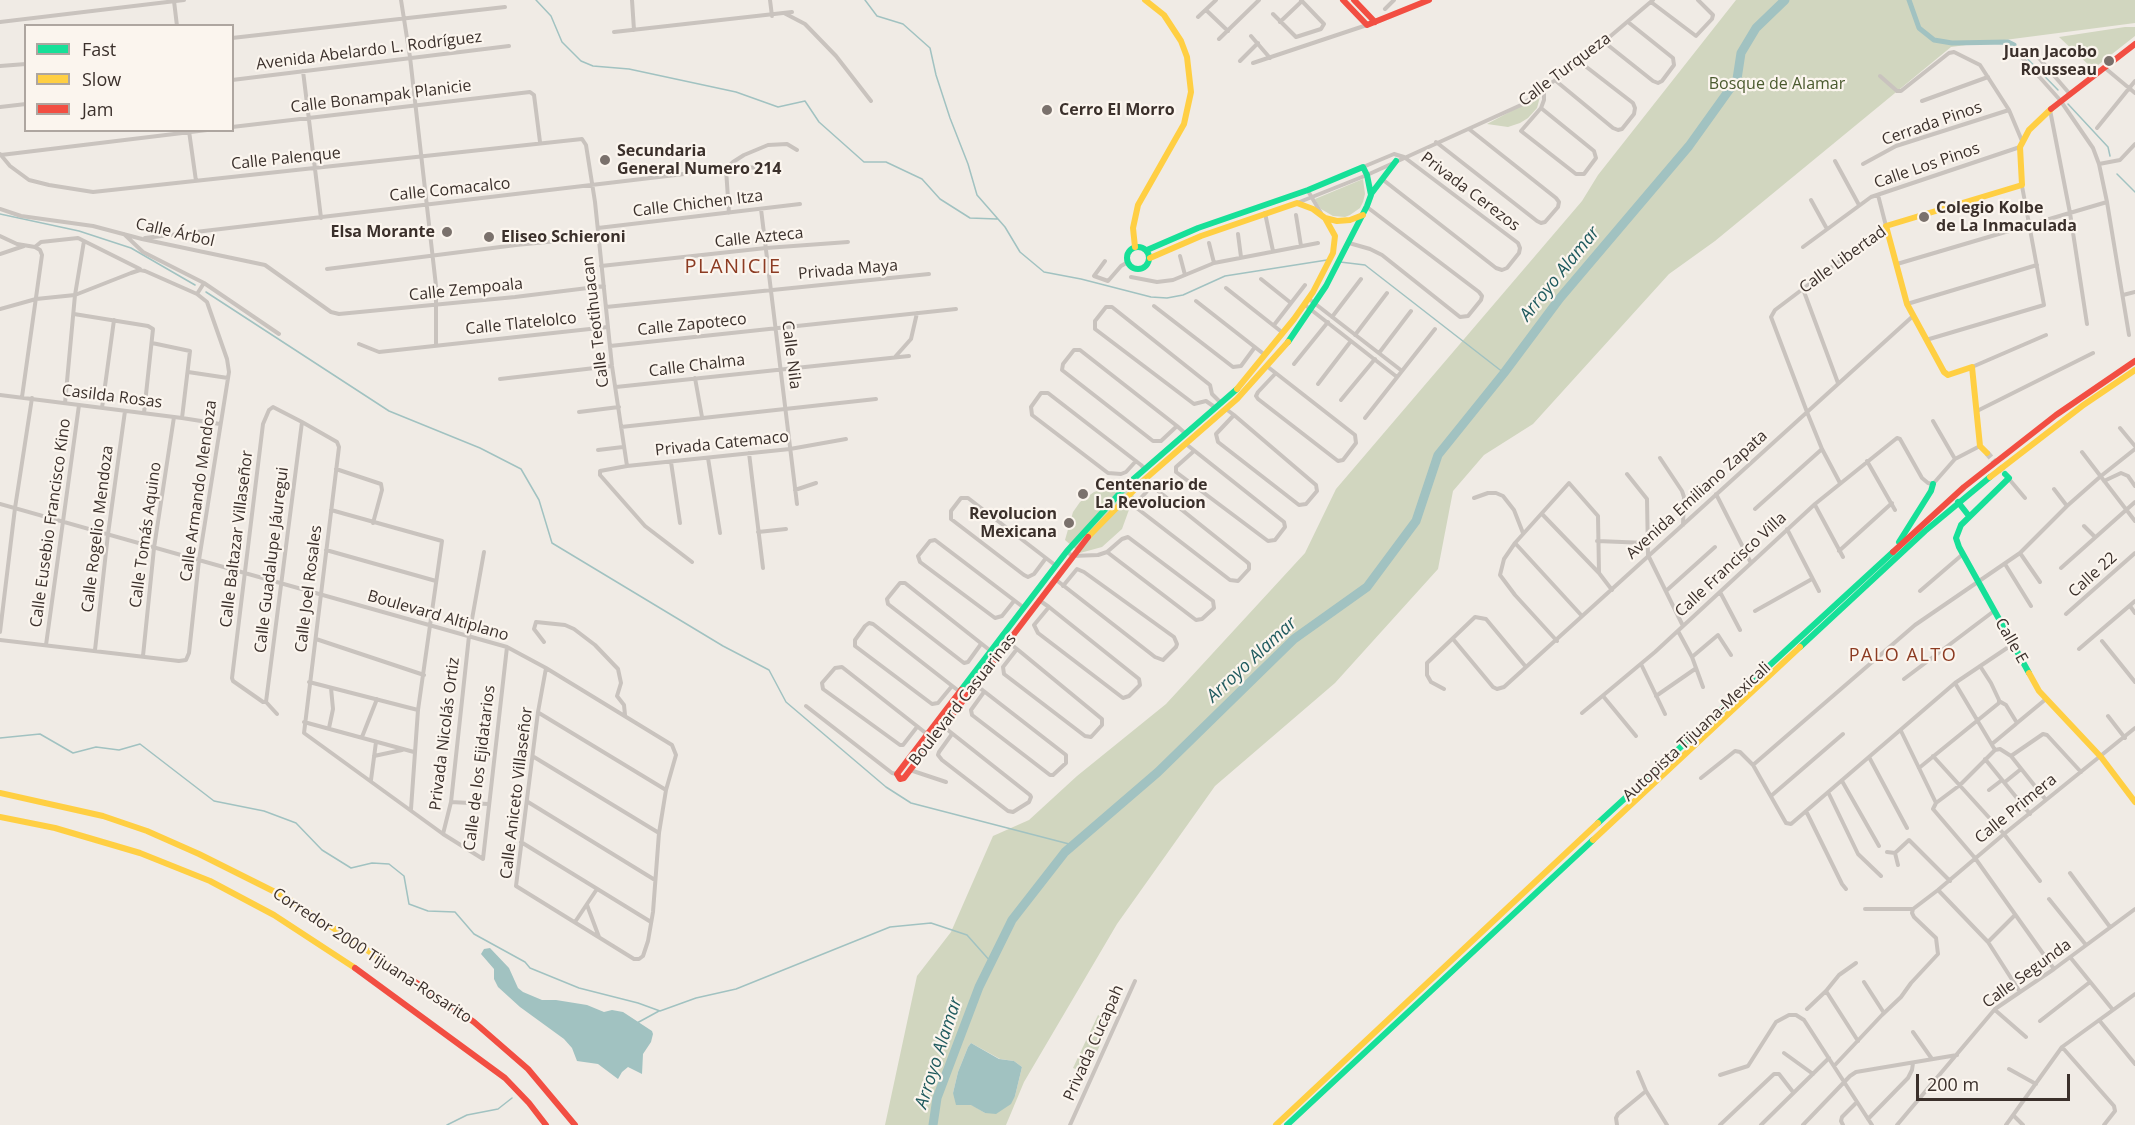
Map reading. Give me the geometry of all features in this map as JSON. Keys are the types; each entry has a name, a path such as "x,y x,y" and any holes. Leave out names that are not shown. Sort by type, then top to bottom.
{"main road":[{"path":"1135,248 1133,228 1138,205 1184,124 1191,92 1187,57 1181,41 1164,15 1145,0"},
{"path":"1342,0 1367,26 1412,4 1429,0"},
{"path":"1354,0 1375,22"},
{"path":"2022,185 2021,144 2033,125 2060,100 2135,44"},
{"path":"1371,195 1396,161"},
{"name":"Boulevard Casuarinas","path":"1325,218 1333,232 1335,244 1330,259 1310,304 1268,367 1221,407 1186,434 1122,491 1070,554 998,656 943,727 902,779 897,777 1055,565 1070,554 1144,480 1186,444 1221,407 1284,333 1310,304 1326,286 1371,195 1363,167"},
{"name":"Calle Turqueza","path":"1147,250 1198,228 1308,190 1363,167"},
{"name":"Calle Libertad","path":"1886,226 2022,185"},
{"path":"1297,203 1313,209 1325,218 1345,221 1363,215"},
{"name":"Calle Turqueza","path":"1150,258 1201,236 1297,203"},
{"path":"1886,226 1912,316 1946,374 1972,367 1980,446 1987,453"},
{"path":"1135,248 1147,250 1150,258 1148,265 1140,270 1131,267 1128,262 1128,253 1135,248"},
{"path":"1319,282 1326,286"},
{"name":"Autopista Tijuana-Mexicali","path":"1276,1125 1894,549 1964,487 2056,415 2135,361"},
{"name":"Autopista Tijuana-Mexicali","path":"1287,1125 1881,571 1958,502 2048,431 2135,370"},
{"name":"Calle E","path":"2007,476 1961,525 1956,538 1978,583 2046,699 2101,757 2135,802"},
{"path":"1894,549 1931,490 1931,483"},
{"path":"1958,502 1969,516"},
{"name":"Corredor 2000 Tijuana-Rosarito","path":"0,793 103,816 147,831 287,898 474,1022 528,1069 575,1125"},
{"name":"Corredor 2000 Tijuana-Rosarito","path":"0,817 55,828 140,853 210,881 274,915 368,976 482,1060 521,1095 546,1125"}],"street":[{"path":"0,22 184,0"},
{"path":"359,344 379,352 436,345 433,256 410,57 401,0"},
{"path":"632,0 634,30"},
{"path":"770,0 772,16"},
{"path":"1198,17 1216,0"},
{"path":"1219,39 1259,0"},
{"path":"1385,9 1394,0"},
{"path":"1652,1 1696,36 1712,20 1713,15 1698,0"},
{"path":"174,1 177,24"},
{"path":"1273,14 1280,22 1296,37 1324,26 1301,1 1280,22"},
{"name":"Calle Turqueza","path":"1297,203 1367,175 1521,105 1580,62 1652,1"},
{"path":"234,38 505,7"},
{"path":"1206,10 1228,31"},
{"path":"614,32 792,12"},
{"path":"783,13 806,24 836,56 871,100"},
{"path":"1604,42 1653,81 1658,83 1662,81 1674,65 1673,58 1628,22"},
{"path":"1253,63 1367,26"},
{"path":"1310,33 1313,44"},
{"path":"1251,36 1270,58"},
{"path":"1240,61 1258,44"},
{"name":"Avenida Abelardo L. Rodríguez","path":"234,80 509,46"},
{"path":"1880,76 1897,91 1901,91 1949,53 1954,52 1976,62 2009,110 2021,144"},
{"path":"2018,53 2060,100 2094,148 2107,202 2129,335"},
{"path":"2038,57 2070,93"},
{"path":"1556,81 1613,128 1622,129 1634,114 1633,103 1580,62"},
{"path":"0,66 24,64"},
{"path":"2104,67 2135,93"},
{"path":"303,71 321,218"},
{"path":"1922,101 1988,77"},
{"path":"2097,129 2135,81"},
{"path":"1541,108 1594,151 1596,158 1584,174 1576,174 1523,133 1521,128 1541,108 1544,89"},
{"name":"Calle Bonampak Planicie","path":"234,127 532,93 540,142"},
{"path":"0,107 24,104"},
{"name":"Cerrada Pinos","path":"1863,164 1892,148 2009,110"},
{"path":"2050,110 2070,213 2087,324"},
{"path":"1436,142 1537,221 1545,222 1558,207 1559,202 1556,198 1469,129"},
{"path":"0,155 189,132 196,181"},
{"name":"Calle Palenque","path":"0,155 28,180 93,192 540,142 579,138 584,140"},
{"name":"Calle Teotihuacan","path":"584,140 598,228 612,366 627,466"},
{"path":"729,213 726,169 744,155 768,145 787,144 797,150"},
{"name":"Calle Los Pinos","path":"1803,247 1860,205 1878,195 2021,144"},
{"path":"2099,164 2120,160 2135,144"},
{"name":"Calle Turqueza","path":"1363,167 1394,154 1404,157"},
{"name":"Privada Cerezos","path":"1382,179 1496,268 1502,270 1507,268 1519,253 1518,243 1404,157"},
{"path":"1835,162 1860,205"},
{"name":"Calle Comacalco","path":"142,239 592,187 726,169 761,167"},
{"path":"1926,340 2044,304 2022,185"},
{"name":"Boulevard Casuarinas","path":"1308,190 1325,218"},
{"path":"1878,195 1886,226"},
{"path":"1811,200 1827,229"},
{"path":"1897,264 2107,202"},
{"name":"Calle Chichen Itza","path":"598,228 800,204"},
{"path":"1349,243 1382,255 1460,316 1468,316 1482,300 1479,292 1367,207"},
{"name":"Calle Árbol","path":"0,209 21,216 72,222 265,265 331,312"},
{"name":"Calle Nila","path":"761,209 797,504"},
{"path":"1265,213 1273,251"},
{"path":"1296,215 1301,246"},
{"name":"Calle Libertad","path":"1807,412 1772,320 1772,314 1886,226"},
{"path":"124,234 144,252 204,284 279,334"},
{"path":"1238,234 1241,256"},
{"path":"0,236 10,242 35,247 42,255 22,397"},
{"path":"327,269 598,237"},
{"path":"35,247 41,242 78,238 140,270 197,294 204,284"},
{"path":"64,403 75,295 84,241"},
{"name":"Calle Azteca","path":"602,266 766,248 848,242"},
{"path":"1209,243 1214,263"},
{"path":"1131,277 1157,282 1173,280 1214,263 1241,256 1318,243"},
{"path":"0,254 25,246"},
{"path":"1180,256 1185,275"},
{"path":"1105,261 1094,276 1107,281 1128,262"},
{"path":"1907,303 2037,265"},
{"path":"0,309 36,299 75,295 140,270"},
{"name":"Privada Maya","path":"606,307 928,274"},
{"path":"1261,279 1291,303"},
{"path":"1332,317 1361,279"},
{"path":"1274,325 1305,285"},
{"name":"Calle Zempoala","path":"331,312 339,314 362,312 604,286"},
{"path":"1226,288 1284,333"},
{"path":"1803,289 1838,383"},
{"path":"2123,294 2135,292"},
{"path":"1355,335 1387,293"},
{"name":"Calle Armando Mendoza","path":"142,657 179,661 186,660 189,653 200,560 228,378 228,365 216,326 207,302 197,294"},
{"path":"1196,301 1266,356"},
{"path":"1310,304 1332,317 1402,371"},
{"path":"1310,304 1328,322 1397,377"},
{"path":"1154,306 1233,367 1241,366 1256,347"},
{"path":"1221,407 1212,394 1210,385 1112,307 1106,308 1095,321 1095,329 1194,404 1206,401 1234,415 1316,484 1317,491 1306,504 1299,505 1218,442 1216,434 1234,415"},
{"name":"Calle Zapoteco","path":"610,346 956,309"},
{"path":"1379,353 1412,311"},
{"path":"894,357 911,339 917,313"},
{"path":"74,314 151,327 153,332 144,413"},
{"name":"Avenida Emiliano Zapata","path":"1454,639 1497,689 1504,687 1912,316"},
{"path":"102,408 114,320"},
{"path":"1294,364 1328,322"},
{"name":"Calle Tlatelolco","path":"436,345 608,327"},
{"path":"1365,418 1435,329"},
{"path":"1972,367 2046,335"},
{"path":"1318,384 1351,340"},
{"path":"152,343 189,350 182,418"},
{"path":"1177,426 1161,441 1153,441 1062,370 1063,364 1074,350 1080,350 1177,426 1186,434"},
{"path":"1976,411 2093,353"},
{"name":"Calle Chalma","path":"616,387 909,356"},
{"path":"1341,400 1375,359"},
{"path":"500,379 612,366"},
{"path":"1268,367 1355,435 1356,443 1343,460 1338,461 1258,399 1256,396 1258,392 1275,374"},
{"path":"188,372 228,378"},
{"path":"695,378 702,417"},
{"path":"1136,461 1121,474 1108,472 1032,415 1031,407 1041,393 1048,393 1136,461 1145,469"},
{"name":"Casilda Rosas","path":"0,395 220,424"},
{"path":"0,632 15,508 32,398"},
{"path":"621,427 876,399"},
{"name":"Calle Eusebio Francisco Kino","path":"46,645 79,405"},
{"path":"579,412 619,407"},
{"name":"Calle Baltazar Villaseñor","path":"266,702 262,702 232,680 262,424 269,410 275,408 302,422"},
{"name":"Calle Rogelio Mendoza","path":"95,650 125,411"},
{"path":"1807,412 1822,449 1840,483"},
{"name":"Calle Tomás Aquino","path":"142,657 154,548 174,417"},
{"path":"1933,421 1955,459"},
{"name":"Calle Joel Rosales","path":"302,422 338,444 316,639 303,730 306,736"},
{"name":"Calle Guadalupe Jáuregui","path":"266,702 302,422"},
{"path":"1753,765 1915,625 2020,553 2067,506 2135,448 2120,428"},
{"name":"Calle Francisco Villa","path":"1582,713 1678,631 1815,504 1898,438 1922,478 1931,483"},
{"name":"Privada Catemaco","path":"692,562 645,526 600,475 600,471 627,466 790,449 846,439"},
{"path":"1186,444 1284,522 1285,527 1275,540 1268,541 1176,472 1176,467 1194,451"},
{"path":"1931,483 1955,459 1980,446"},
{"path":"598,450 623,447"},
{"path":"1755,509 1822,449"},
{"path":"2082,452 2135,521"},
{"path":"749,453 763,568"},
{"path":"708,458 720,533"},
{"path":"1660,458 1682,491 1684,497 1683,525"},
{"path":"1867,461 1895,510"},
{"path":"671,462 680,523"},
{"path":"336,468 381,484 382,490 373,522"},
{"path":"2104,481 2121,473 2128,477 2135,486"},
{"path":"1627,474 1647,499 1648,555 1683,626"},
{"path":"2007,476 2025,498"},
{"path":"1144,480 1152,486 1247,562 1249,564 1249,569 1238,581 1230,580 1138,509 1136,504 1152,486"},
{"path":"795,490 816,483"},
{"path":"1557,641 1515,595 1500,574 1504,559 1515,543 1569,483 1598,516 1599,573"},
{"path":"2054,489 2067,506"},
{"path":"1474,498 1496,493 1503,496 1509,502 1523,533"},
{"path":"1716,494 1751,563"},
{"path":"1046,558 1034,574 1028,577 951,519 951,511 961,498 968,498 1046,558 1055,565"},
{"path":"2061,567 2135,502"},
{"path":"1839,552 1892,503"},
{"name":"Boulevard Altiplano","path":"0,504 507,647 546,668 672,745 676,755 666,790 658,833 651,922 648,941 643,956 639,959"},
{"path":"1815,504 1842,557"},
{"path":"331,510 441,540 442,543 418,710 411,810"},
{"path":"1542,514 1599,573 1612,590"},
{"path":"2084,526 2095,537"},
{"path":"758,532 786,529"},
{"path":"1787,529 1819,591"},
{"path":"1070,554 1087,557 1107,552 1125,537 1132,538 1213,601 1214,608 1202,619 1196,620 1107,552"},
{"path":"1014,601 1002,616 995,618 920,562 918,556 930,541 935,540 1023,607"},
{"path":"1597,541 1647,543"},
{"path":"1515,543 1582,616"},
{"path":"1666,591 1714,547"},
{"path":"326,550 436,581"},
{"name":"Privada Nicolás Ortiz","path":"443,834 451,802 469,636 484,552"},
{"path":"2020,553 2040,582"},
{"name":"Calle 22","path":"2066,614 2135,553"},
{"path":"1920,591 1963,554"},
{"path":"2006,564 2031,606"},
{"path":"1054,579 1063,586 1159,660 1167,657 1176,647 1174,638 1084,572 1077,569 1063,586"},
{"path":"1755,611 1812,579"},
{"path":"981,644 968,662 964,663 888,604 887,599 900,583 905,583 998,656"},
{"path":"1720,592 1740,630"},
{"path":"1039,600 1049,607 1139,679 1140,685 1129,696 1123,698 1038,633 1034,625 1049,607"},
{"path":"2079,649 2135,601"},
{"path":"2130,606 2135,613"},
{"path":"1904,679 1994,611"},
{"path":"1444,689 1431,682 1426,668 1427,663 1475,617 1486,619 1526,667"},
{"path":"544,642 534,629 536,622 565,625 595,645 618,669 621,683 617,696 624,705 625,716"},
{"path":"952,686 938,703 932,704 855,646 855,640 865,626 869,623 873,624 960,692"},
{"path":"1678,631 1692,657 1703,687"},
{"path":"1692,657 1718,635 1731,655"},
{"path":"316,639 424,675"},
{"path":"0,640 142,657"},
{"path":"2102,641 2135,682"},
{"path":"1008,642 1017,649 1102,719 1102,725 1091,737 1085,736 1004,674 1003,667 1017,649"},
{"path":"1701,778 1735,751 1740,752 1753,765 1789,825 1806,813 1955,683 2013,644"},
{"name":"Calle de los Ejidatarios","path":"306,736 371,780 443,834 483,859 507,647"},
{"path":"1641,664 1665,714"},
{"path":"1980,666 1999,701 2006,705 2017,723"},
{"path":"917,727 900,746 823,689 822,683 835,668 842,667 928,734"},
{"name":"Calle Aniceto Villaseñor","path":"546,668 538,712 516,886 634,959 639,959"},
{"path":"1656,696 1695,669"},
{"path":"309,682 418,710"},
{"path":"1955,683 1995,750"},
{"path":"976,685 1066,755 1066,763 1053,776 972,716 971,710 984,692"},
{"path":"329,729 333,710 331,688"},
{"path":"1603,696 1636,736"},
{"path":"362,737 376,699"},
{"path":"1992,744 2046,699"},
{"path":"1919,768 1999,701"},
{"path":"266,702 277,714"},
{"path":"806,706 892,773 897,774"},
{"path":"538,712 666,790"},
{"path":"2108,716 2125,738"},
{"path":"304,722 414,752"},
{"path":"943,727 952,734 1030,795 1029,802 1013,812 1008,811 942,760 938,755 939,752 952,734"},
{"name":"Calle Primera","path":"1913,909 2135,728"},
{"path":"1900,731 1936,803"},
{"path":"1771,796 1843,734"},
{"path":"2011,756 2043,734 2047,735 2081,772"},
{"path":"371,780 376,742"},
{"path":"374,756 403,749"},
{"path":"2046,800 2011,756 2000,749 1995,750 1960,785 1936,803 1933,809 1975,858 2014,916 2054,969"},
{"path":"1933,756 2004,834 2040,881"},
{"path":"534,757 658,833"},
{"path":"1869,757 1907,828"},
{"path":"1985,759 2030,814"},
{"path":"1989,790 2021,769"},
{"path":"909,770 946,782"},
{"path":"1842,781 1879,846"},
{"path":"1828,794 1858,854 1881,876"},
{"path":"451,802 488,804"},
{"path":"528,802 655,880"},
{"path":"1806,813 1846,889"},
{"path":"1895,854 1909,840 1950,881"},
{"path":"521,842 651,922"},
{"path":"1887,852 1895,854"},
{"path":"1895,854 1898,865"},
{"path":"2070,873 2110,927"},
{"path":"575,922 597,889"},
{"path":"1938,890 1988,942 2020,993"},
{"path":"2049,899 2086,945"},
{"path":"587,904 599,938"},
{"path":"1834,1066 1901,997 1938,954 1936,938 1914,917 1913,909 1864,909"},
{"name":"Calle Segunda","path":"1897,1125 1995,1010 2135,909"},
{"path":"1988,942 2014,916"},
{"path":"2070,957 2113,1010"},
{"path":"1807,1009 1826,992 1839,975 1856,963"},
{"name":"Privada Cucapah","path":"1071,1125 1135,981"},
{"path":"2040,1021 2090,981"},
{"path":"1864,982 1884,1013"},
{"path":"1826,992 1858,1041"},
{"path":"2006,1125 2062,1047 2135,994"},
{"path":"1995,1010 2026,1037"},
{"path":"1720,1075 1748,1066 1768,1031 1776,1022 1789,1015 1796,1015 1804,1020 1872,1125"},
{"path":"2100,1020 2135,1064"},
{"path":"1913,1032 1932,1059"},
{"path":"2062,1047 2114,1106 2115,1111 2104,1125"},
{"path":"1784,1053 1812,1074"},
{"path":"1803,1125 1850,1076 1864,1070 1958,1055"},
{"path":"1761,1125 1829,1058"},
{"path":"1868,1119 1908,1078 1913,1062"},
{"path":"2009,1069 2036,1084"},
{"path":"1638,1072 1646,1091 1667,1125"},
{"path":"1720,1125 1777,1073 1793,1092"},
{"path":"1617,1125 1618,1114 1646,1091"},
{"path":"1843,1125 1840,1121 1842,1117 1857,1102"},
{"path":"2014,1116 2023,1125"}],"green space":[{"name":"Bosque de Alamar","path":"1736,0 2135,0 2135,23 1951,47 1715,241 1669,274 1533,424 1484,455 1453,491 1438,569 1335,683 1215,786 1117,924 1024,1082 1006,1125 885,1125 917,976 951,932 993,836 1029,820 1077,776 1166,704 1305,553 1336,489 1582,201 1598,175","holes":["971,1043 1000,1059 1014,1061 1022,1067 1015,1096 985,1113 953,1093 958,1072"]},
{"path":"2135,27 2135,36 2093,69 2059,37"},
{"path":"1541,93 1537,108 1520,123 1508,127 1487,124 1530,101"},
{"path":"1363,179 1365,194 1363,202 1360,208 1350,215 1333,216 1321,209 1315,199"},
{"path":"1119,484 1134,496 1122,529 1102,547 1080,553 1065,540 1073,512 1080,502 1094,492"},
{"path":"1098,1015 1105,1019 1108,1028 1087,1073 1073,1068"}],"water":[{"path":"490,948 509,968 518,988 523,992 542,1000 587,1005 604,1012 612,1010 623,1012 652,1031 651,1042 643,1054 642,1074 628,1067 618,1079 598,1064 577,1061 572,1048 564,1039 520,1007 498,987 494,979 494,969 481,954 484,949"},
{"path":"971,1043 999,1059 1014,1061 1022,1067 1011,1104 996,1114 985,1113 971,1105 956,1105 953,1093 958,1072"}],"waterway":[{"path":"536,0 551,16 562,42 581,61 593,66 629,69 736,92 778,107 805,101 819,122 864,162 886,162 922,179 940,199 970,218 997,219"},
{"path":"865,0 877,16 903,24 930,48 936,75 977,195 1005,227 1020,252 1044,272 1151,297 1167,298 1183,295 1225,276 1327,260"},
{"name":"Arroyo Alamar","path":"933,1125 937,1098 979,987 1012,920 1065,852 1158,772 1294,639 1367,587 1416,521 1438,455 1504,373 1560,298 1689,146 1737,79 1741,53 1756,28 1785,0"},
{"path":"1909,0 1919,28 1934,40 1952,43 2008,42 2014,45"},
{"path":"2014,45 2058,90"},
{"path":"2068,104 2108,147 2110,156"},
{"path":"2117,174 2135,192"},
{"path":"0,214 79,231 131,248 195,285"},
{"path":"1340,262 1365,265 1504,373"},
{"path":"206,292 389,411 480,448 521,469 539,500 552,543 723,646 769,670 786,702 886,787 911,803 1073,845"},
{"path":"0,738 40,734 73,753 96,747 119,750 140,744 214,801 264,811 296,823 322,850 351,868 372,863 389,864 404,876 409,904 428,911 455,912 474,934 525,962 530,968 579,988 660,1011 696,998 736,989 890,927 931,923 967,935 991,962"},
{"path":"637,1023 659,1011"},
{"path":"447,1125 467,1115 498,1109 512,1098"}],"tunnel":[{"path":"1987,453 2005,474"}],"traffic: fast":[{"path":"1371,194 1396,161"},
{"path":"1147,250 1198,228 1308,190 1363,167 1371,195 1367,206 1326,286 1288,342"},
{"path":"1138,247 1146,250 1149,258 1146,266 1138,269 1130,266 1127,258 1130,250 1138,247"},
{"path":"961,690 1067,551 1130,482 1237,389"},
{"path":"2005,474 2009,478 1961,525 1956,538 2029,673"},
{"path":"1800,647 1925,531 1990,477"},
{"path":"1899,542 1931,491 1933,484"},
{"path":"1958,502 1969,516"},
{"path":"1598,823 1893,552"},
{"path":"1287,1125 1593,840"}],"traffic: slow":[{"path":"1135,247 1133,228 1138,205 1184,124 1191,92 1187,57 1181,41 1164,15 1145,0"},
{"path":"1987,453 1980,446 1972,367 1948,375 1944,372 1907,304 1886,226 2022,185 2020,147 2029,130 2051,109"},
{"path":"1150,258 1201,236 1297,203 1313,209 1325,218 1337,221 1350,220 1363,215"},
{"path":"1237,389 1313,292 1333,253 1335,236 1325,218"},
{"path":"1088,537 1144,480 1237,399 1288,342"},
{"path":"1990,477 2082,406 2135,370"},
{"path":"1593,840 1800,647"},
{"path":"2029,673 2039,691 2101,757 2135,802"},
{"path":"0,793 103,816 147,831 199,854 287,898 393,967"},
{"path":"0,817 55,828 140,853 210,881 274,915 355,968"},
{"path":"1276,1125 1598,823"}],"traffic: jam":[{"path":"1343,0 1367,25 1429,0"},
{"path":"1354,0 1375,22"},
{"path":"2051,109 2135,44"},
{"path":"1893,552 1964,487 2056,415 2135,361"},
{"path":"961,690 897,774 900,779 904,778 1088,537"},
{"path":"393,967 474,1022 528,1069 575,1125"},
{"path":"355,968 505,1078 546,1125"}],"place":[{"name":"Juan Jacobo Rousseau","path":"2109,61"},
{"name":"Cerro El Morro","path":"1047,110"},
{"name":"Secundaria General Numero 214","path":"605,160"},
{"name":"Colegio Kolbe de La Inmaculada","path":"1924,217"},
{"name":"Elsa Morante","path":"447,232"},
{"name":"Eliseo Schieroni","path":"489,237"},
{"name":"Centenario de La Revolucion","path":"1083,494"},
{"name":"Revolucion Mexicana","path":"1069,523"}],"district":[{"name":"PLANICIE","path":"733,267"},
{"name":"PALO ALTO","path":"1903,656"}]}
